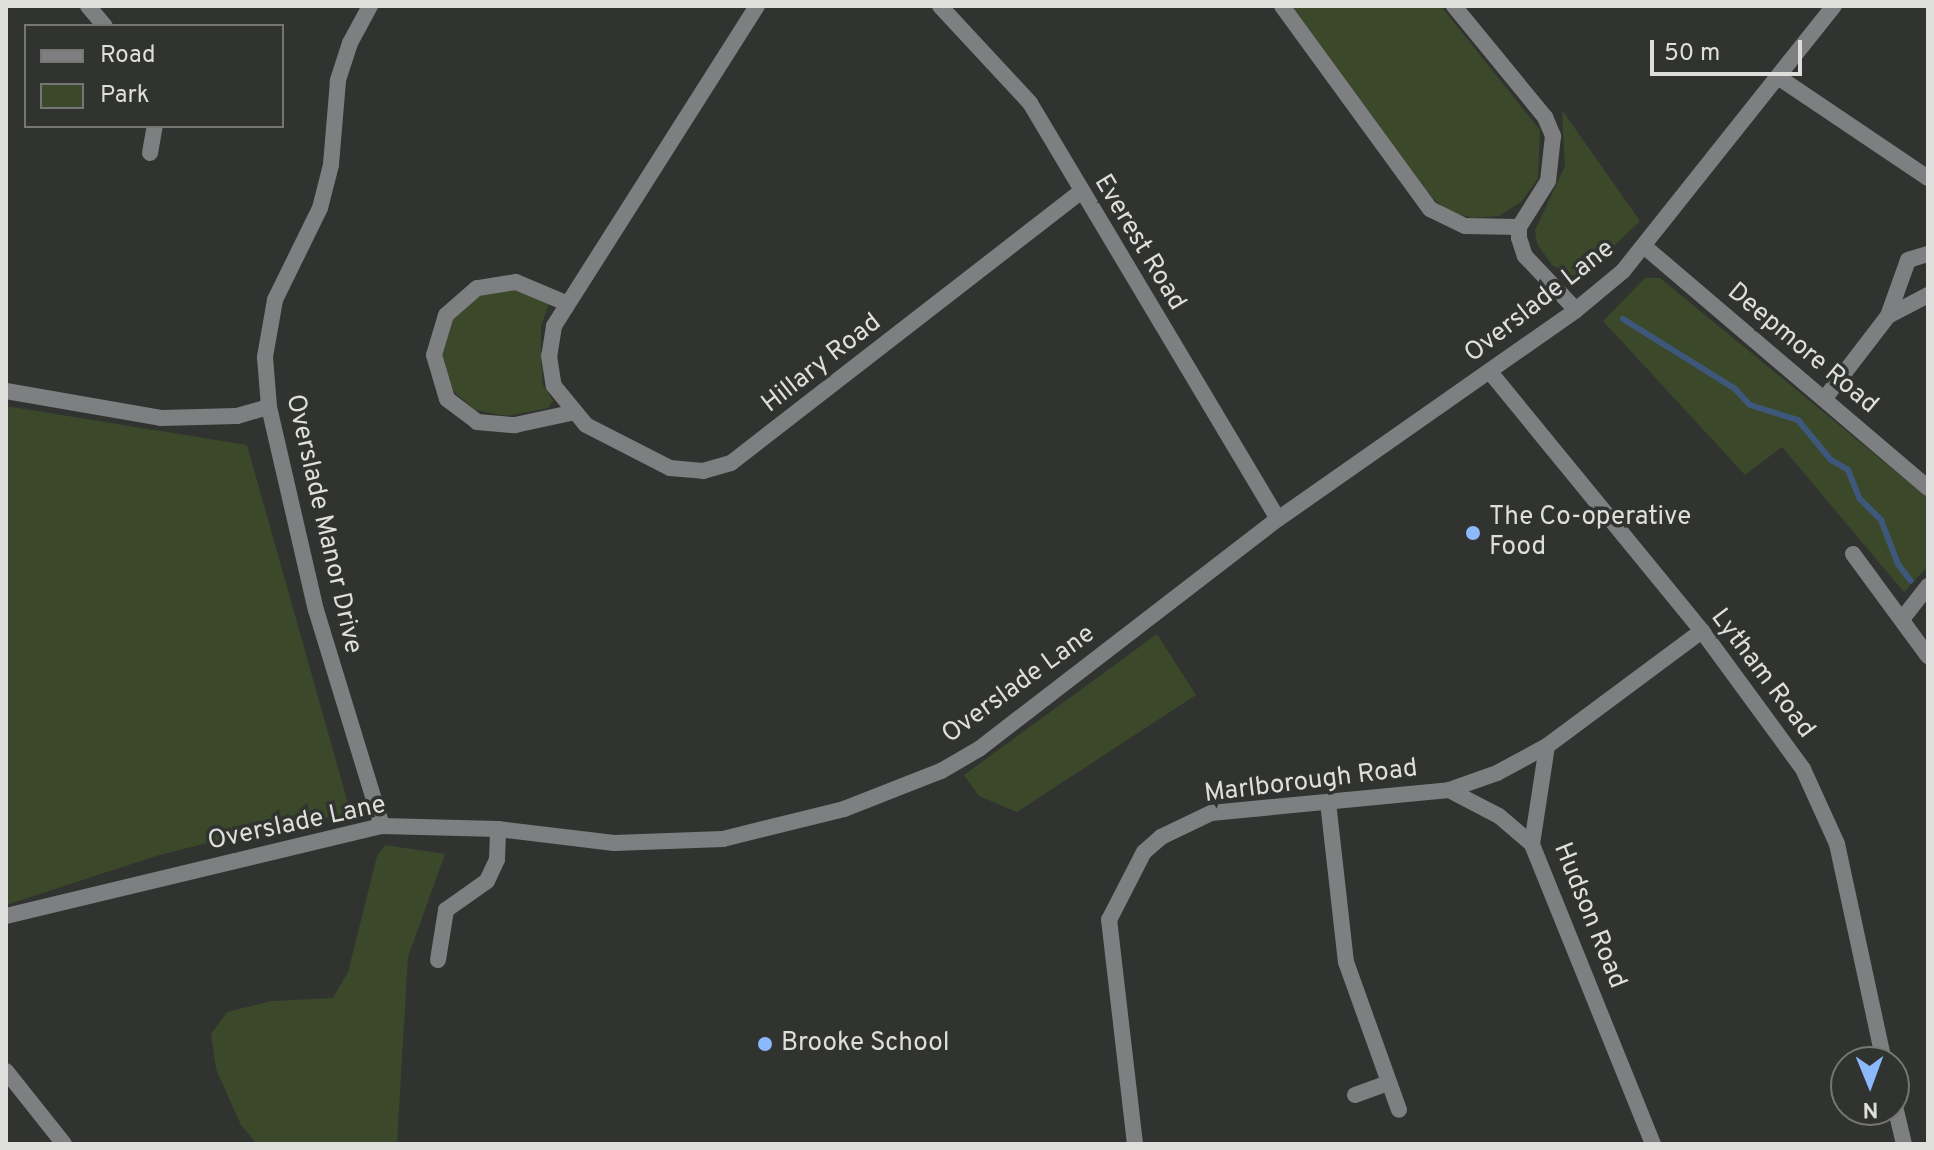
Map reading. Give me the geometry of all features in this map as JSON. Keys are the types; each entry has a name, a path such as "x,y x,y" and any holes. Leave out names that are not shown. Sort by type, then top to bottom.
{"street":[{"path":"88,6 103,24"},
{"name":"Overslade Manor Drive","path":"370,6 350,43 338,81 331,165 320,208 291,262 266,329 269,407 335,683 382,826"},
{"path":"566,303 516,282 477,288 446,315 434,355 447,399 477,422 515,425 571,413 554,386 549,356 554,326 757,6"},
{"name":"Everest Road","path":"940,6 1030,103 1080,192 1278,519"},
{"path":"1282,6 1430,209 1465,226 1519,227"},
{"path":"1454,6 1545,117 1553,136 1548,181 1519,227 1525,256 1576,310"},
{"name":"Overslade Lane","path":"6,916 382,826 498,829 614,843 723,839 889,793 979,749 1278,519 1576,310 1645,247 1781,79 1834,6"},
{"path":"1781,79 1928,178"},
{"path":"150,153 155,128"},
{"name":"Hillary Road","path":"571,413 670,468 703,471 731,463 1080,192"},
{"name":"Deepmore Road","path":"1645,247 1928,488"},
{"path":"1825,398 1888,316 1908,260 1928,254"},
{"path":"1888,316 1928,295"},
{"name":"Lytham Road","path":"1490,372 1702,631 1803,769 1837,844 1881,1046"},
{"path":"6,391 161,418 237,416 269,407"},
{"path":"1853,554 1928,656"},
{"path":"1903,618 1928,586"},
{"path":"1547,746 1702,631"},
{"name":"Marlborough Road","path":"1135,1144 1109,935 1114,904 1131,870 1161,837 1211,813 1449,790 1497,773 1547,746"},
{"name":"Hudson Road","path":"1547,746 1532,844 1653,1144"},
{"path":"1449,790 1499,816 1532,844"},
{"path":"1328,802 1346,962 1386,1084 1399,1110"},
{"path":"438,960 446,910 487,881 497,860 498,829"},
{"path":"6,1071 64,1144"},
{"path":"1355,1095 1386,1084"}],"green space":[{"path":"1292,6 1441,6 1540,130 1538,179 1521,202 1499,216 1472,218 1451,212 1432,198"},
{"path":"1562,110 1640,221 1584,275 1569,275 1552,265 1537,244 1535,230 1565,166"},
{"path":"1645,278 1660,278 1928,498 1928,566 1904,592 1782,447 1745,475 1603,321"},
{"path":"514,290 549,304 541,326 541,361 543,385 553,401 548,408 507,416 475,410 450,388 440,353 456,309 490,291"},
{"path":"6,406 247,445 351,814 274,826 156,856 6,905"},
{"path":"1157,634 1196,695 1017,812 979,796 964,775"},
{"path":"385,845 445,854 408,957 397,1144 257,1144 241,1125 216,1069 211,1034 227,1012 271,1001 333,998 348,972 377,856"}],"waterway":[{"path":"1623,319 1734,388 1750,405 1798,420 1831,460 1848,470 1860,499 1881,520 1898,564 1911,581"}],"place":[{"name":"The Co-operative Food","path":"1473,533"},
{"name":"Brooke School","path":"765,1044"}]}
